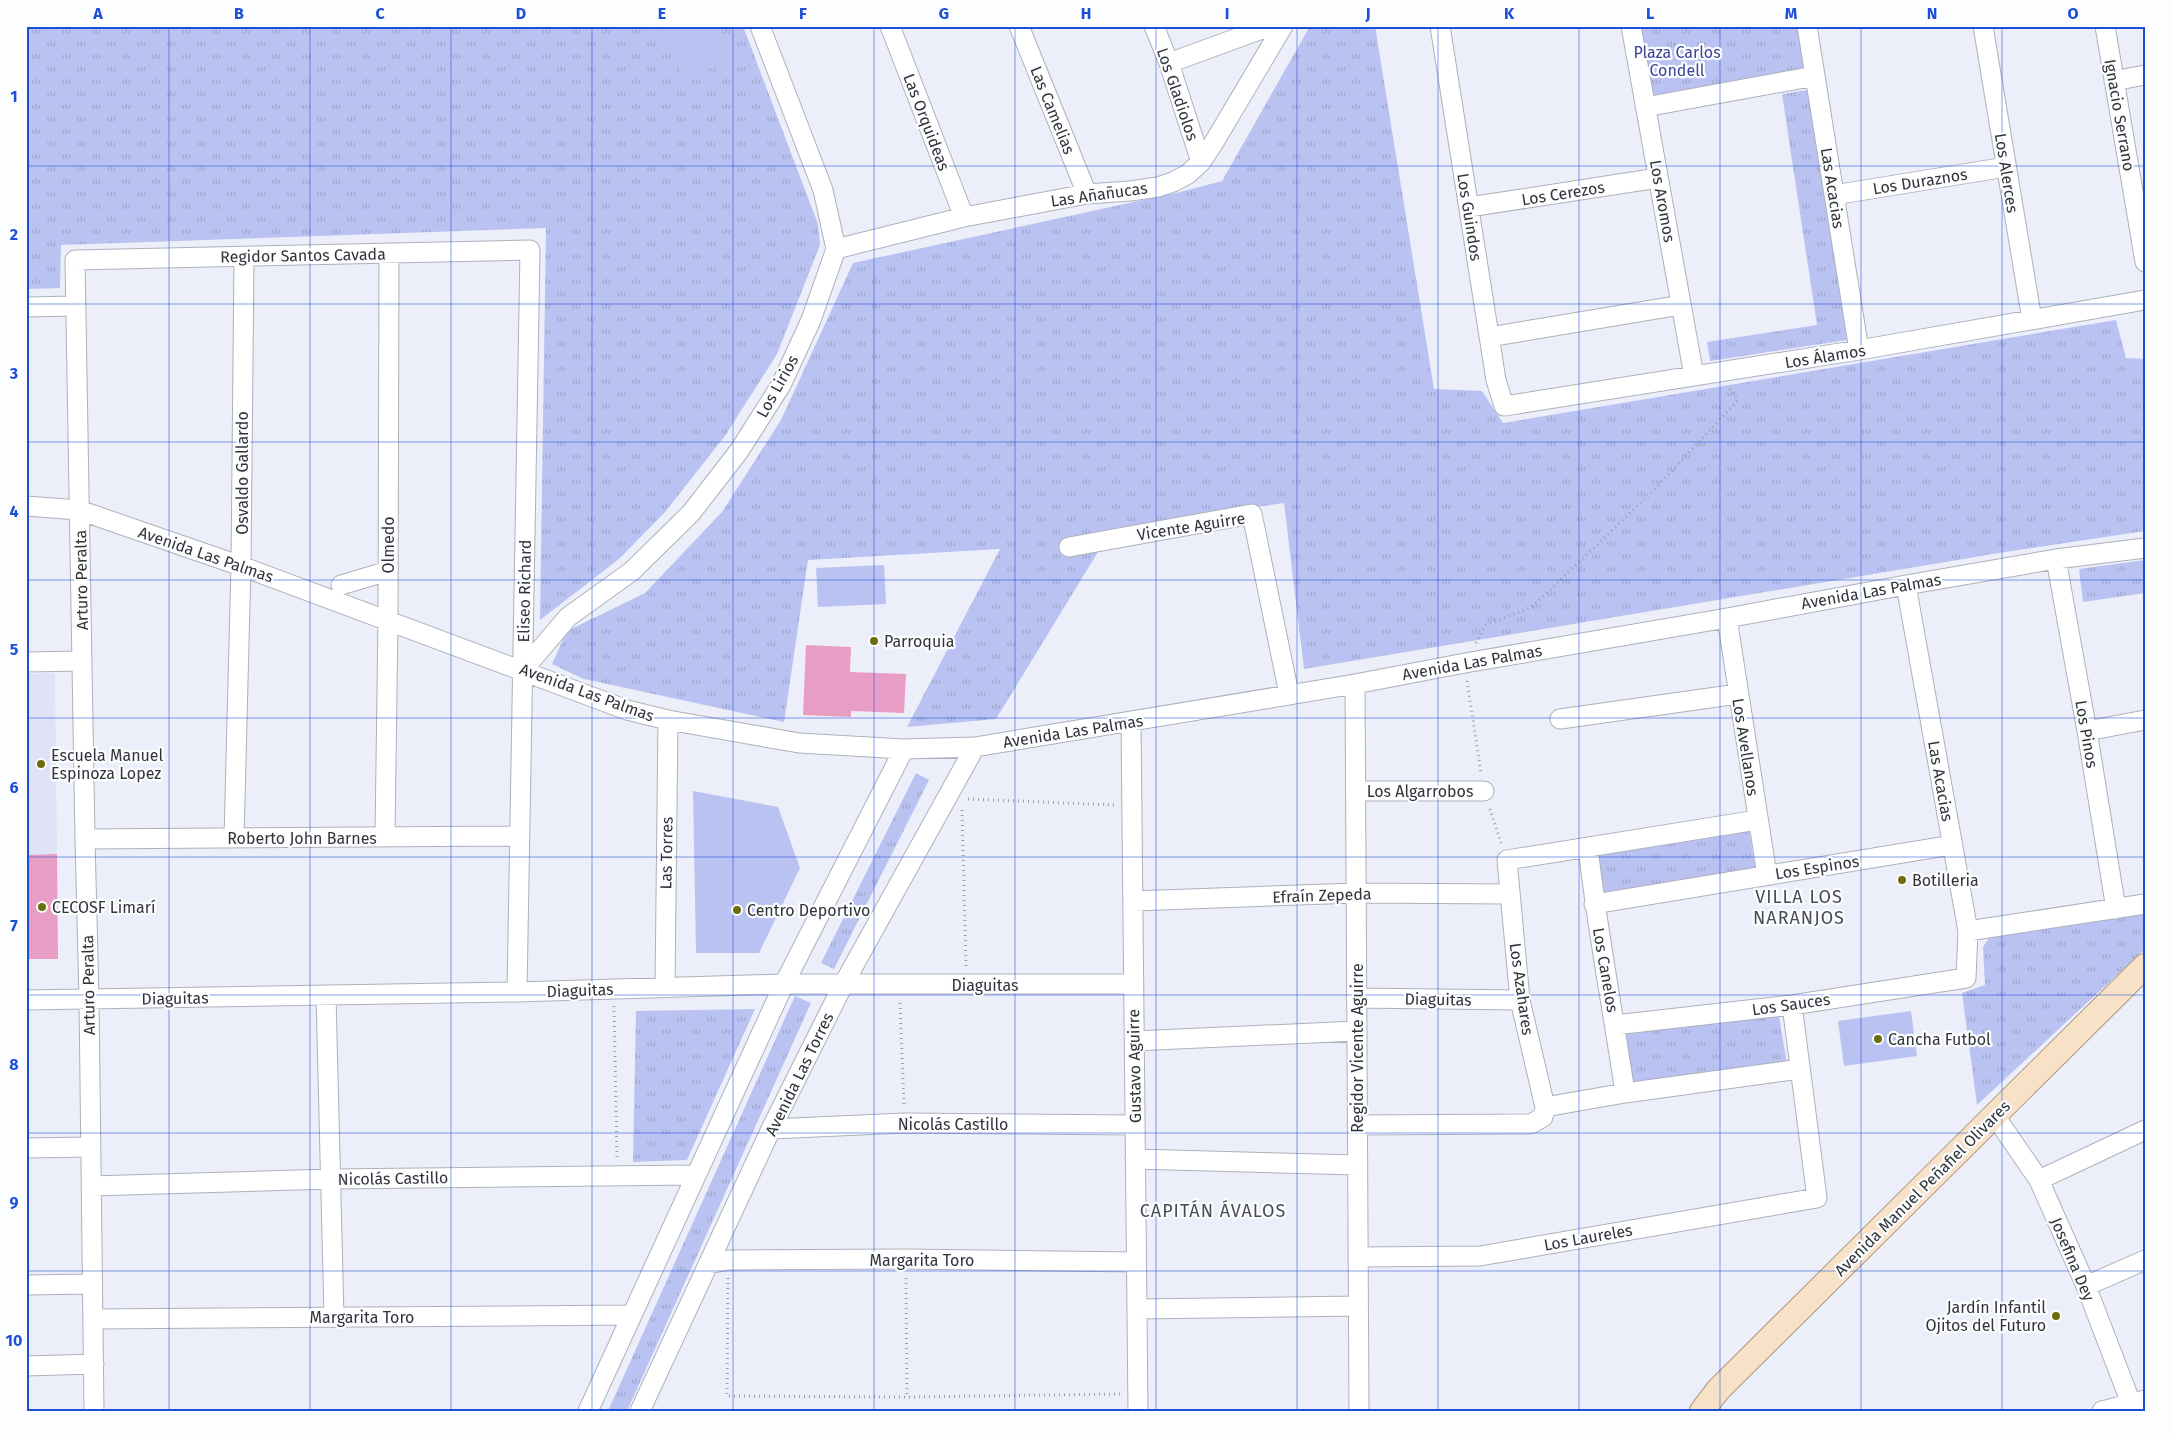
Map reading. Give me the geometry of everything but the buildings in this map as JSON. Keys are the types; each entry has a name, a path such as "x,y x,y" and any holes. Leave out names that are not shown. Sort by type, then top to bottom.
{"main road":[{"name":"Avenida Manuel Peñafiel Olivares","path":"1702,1411 1718,1390 2145,966"}],"street":[{"path":"760,26 823,190 836,249"},
{"name":"Las Orquideas","path":"890,26 964,217"},
{"name":"Las Camelias","path":"1018,26 1087,194"},
{"name":"Los Gladiolos","path":"1154,26 1201,162"},
{"path":"1168,63 1270,26"},
{"name":"Las Añañucas","path":"836,249 964,217 1087,194 1158,187 1173,182 1188,174 1201,162 1214,144 1282,26"},
{"name":"Los Guindos","path":"1440,26 1496,380 1504,406"},
{"name":"Los Aromos","path":"1631,26 1694,376"},
{"name":"Las Acacias","path":"1807,26 1859,350"},
{"name":"Los Alerces","path":"1983,26 2032,320"},
{"name":"Ignacio Serrano","path":"2105,26 2114,81 2139,187 2145,262"},
{"path":"2114,81 2145,75"},
{"path":"1645,107 1815,76"},
{"name":"Los Duraznos","path":"1834,196 2006,167"},
{"name":"Los Cerezos","path":"1468,207 1658,178"},
{"name":"Los Lirios","path":"523,670 568,617 632,570 690,513 739,451 781,385 811,320 836,249"},
{"name":"Eliseo Richard","path":"517,992 530,250"},
{"name":"Regidor Santos Cavada","path":"75,260 530,250"},
{"name":"Olmedo","path":"384,837 388,619 389,253"},
{"name":"Osvaldo Gallardo","path":"234,838 242,566 244,257"},
{"name":"Arturo Peralta","path":"75,260 89,999 94,1411"},
{"name":"Los Álamos","path":"1504,406 1859,350 2145,300"},
{"path":"1489,337 1681,305"},
{"path":"26,307 76,306"},
{"name":"Avenida Las Palmas","path":"26,506 80,510 388,619 627,710 668,720 799,744 904,749 975,747 1355,684 1465,662 1727,618 1906,584 2056,559 2145,548"},
{"name":"Vicente Aguirre","path":"1069,547 1252,514 1289,694"},
{"name":"Los Pinos","path":"2056,559 2116,909"},
{"path":"341,585 388,572"},
{"name":"Las Acacias","path":"1906,584 1968,931 1966,978"},
{"name":"Los Avellanos","path":"1727,618 1767,875"},
{"path":"26,662 82,661"},
{"name":"Regidor Vicente Aguirre","path":"1355,684 1359,1411"},
{"path":"1560,719 1738,694"},
{"name":"Las Torres","path":"665,987 668,720"},
{"path":"2087,731 2145,720"},
{"name":"Gustavo Aguirre","path":"1131,721 1138,1402"},
{"name":"Avenida Las Torres","path":"640,1411 771,1129 843,985 975,747"},
{"path":"588,1411 784,984 904,749"},
{"name":"Los Algarrobos","path":"1356,791 1484,792"},
{"path":"1507,860 1757,820"},
{"name":"Roberto John Barnes","path":"85,840 519,836"},
{"name":"Los Espinos","path":"1594,904 1952,845"},
{"name":"Los Canelos","path":"1588,846 1594,904 1615,1025 1624,1093"},
{"name":"Los Azahares","path":"1507,860 1520,1000 1544,1112"},
{"name":"Efraín Zepeda","path":"1133,901 1356,893 1510,894"},
{"path":"1968,931 2145,904"},
{"name":"Los Sauces","path":"1615,1025 1792,1005 1966,978"},
{"name":"Diaguitas","path":"26,1000 517,992 784,984 1134,984"},
{"path":"326,995 334,1317"},
{"name":"Diaguitas","path":"1356,998 1520,1000"},
{"path":"1357,1125 1531,1124 1544,1112 1624,1093 1800,1069 1792,1005"},
{"path":"1134,1041 1357,1031"},
{"name":"Los Laureles","path":"1358,1257 1480,1256 1817,1198 1800,1069"},
{"name":"Josefina Dey","path":"1995,1116 2039,1180 2137,1405"},
{"name":"Nicolás Castillo","path":"771,1129 905,1123 1135,1125"},
{"path":"2039,1180 2145,1130"},
{"path":"26,1148 90,1147"},
{"path":"1135,1159 1357,1165"},
{"name":"Nicolás Castillo","path":"91,1186 331,1179 696,1175"},
{"name":"Margarita Toro","path":"708,1264 728,1260 906,1259 1136,1262"},
{"path":"2086,1286 2145,1260"},
{"path":"26,1285 92,1284"},
{"path":"1137,1309 1358,1306"},
{"name":"Margarita Toro","path":"93,1319 632,1315"},
{"path":"26,1366 94,1364"},
{"path":"2102,1411 2137,1405"}],"path":[{"path":"1507,860 1484,792 1465,662 1486,626 1532,607 1652,492 1738,400 1717,373"},
{"path":"962,799 1132,806"},
{"path":"962,808 967,985"},
{"path":"899,984 905,1123"},
{"path":"613,988 617,1176"},
{"path":"906,1259 907,1397"},
{"path":"728,1260 727,1396 907,1397 1138,1402"}],"shaded area":[{"name":"Escuela Manuel Espinoza Lopez","path":"55,673 57,854 26,855 26,674"}],"green space":[{"path":"26,26 743,26 818,224 820,245 777,354 725,436 665,512 619,559 540,620 546,228 61,245 60,288 26,289"},
{"path":"660,26 718,26 733,60 684,79"},
{"path":"1310,26 1375,26 1434,389 1482,391 1503,423 2116,320 2126,358 2145,359 2145,531 2005,552 1304,669 1284,503 1112,529 996,719 907,727 1000,549 808,560 784,722 584,679 552,664 567,631 645,593 722,512 781,420 853,263 1180,192 1222,181"},
{"name":"Plaza Carlos Condell","path":"1635,26 1804,26 1811,71 1649,101"},
{"path":"1808,90 1847,340 1710,361 1707,342 1817,325 1782,94"},
{"path":"2145,560 2145,593 2083,602 2079,569"},
{"path":"884,565 886,604 818,607 816,568"},
{"path":"916,773 929,780 834,969 821,963"},
{"name":"Centro Deportivo","path":"693,791 778,807 800,868 759,953 696,953"},
{"path":"1748,825 1756,871 1601,898 1595,851"},
{"path":"2145,911 2145,949 1977,1105 1962,993 1985,985 1983,947 1991,935"},
{"path":"795,996 811,1003 627,1411 608,1411"},
{"path":"755,1009 687,1160 633,1162 636,1011"},
{"path":"1778,1010 1787,1064 1628,1085 1619,1030"},
{"name":"Cancha Futbol","path":"1911,1011 1917,1056 1844,1066 1838,1021"}],"place":[{"name":"Parroquia","path":"874,641"},
{"name":"Escuela Manuel Espinoza Lopez","path":"41,764"},
{"name":"Botilleria","path":"1902,880"},
{"name":"CECOSF Limarí","path":"42,907"},
{"name":"Centro Deportivo","path":"737,910"},
{"name":"Cancha Futbol","path":"1878,1039"},
{"name":"Jardín Infantil Ojitos del Futuro","path":"2056,1316"}],"district":[{"name":"VILLA LOS NARANJOS","path":"1799,908"},
{"name":"CAPITÁN ÁVALOS","path":"1213,1211"}]}
